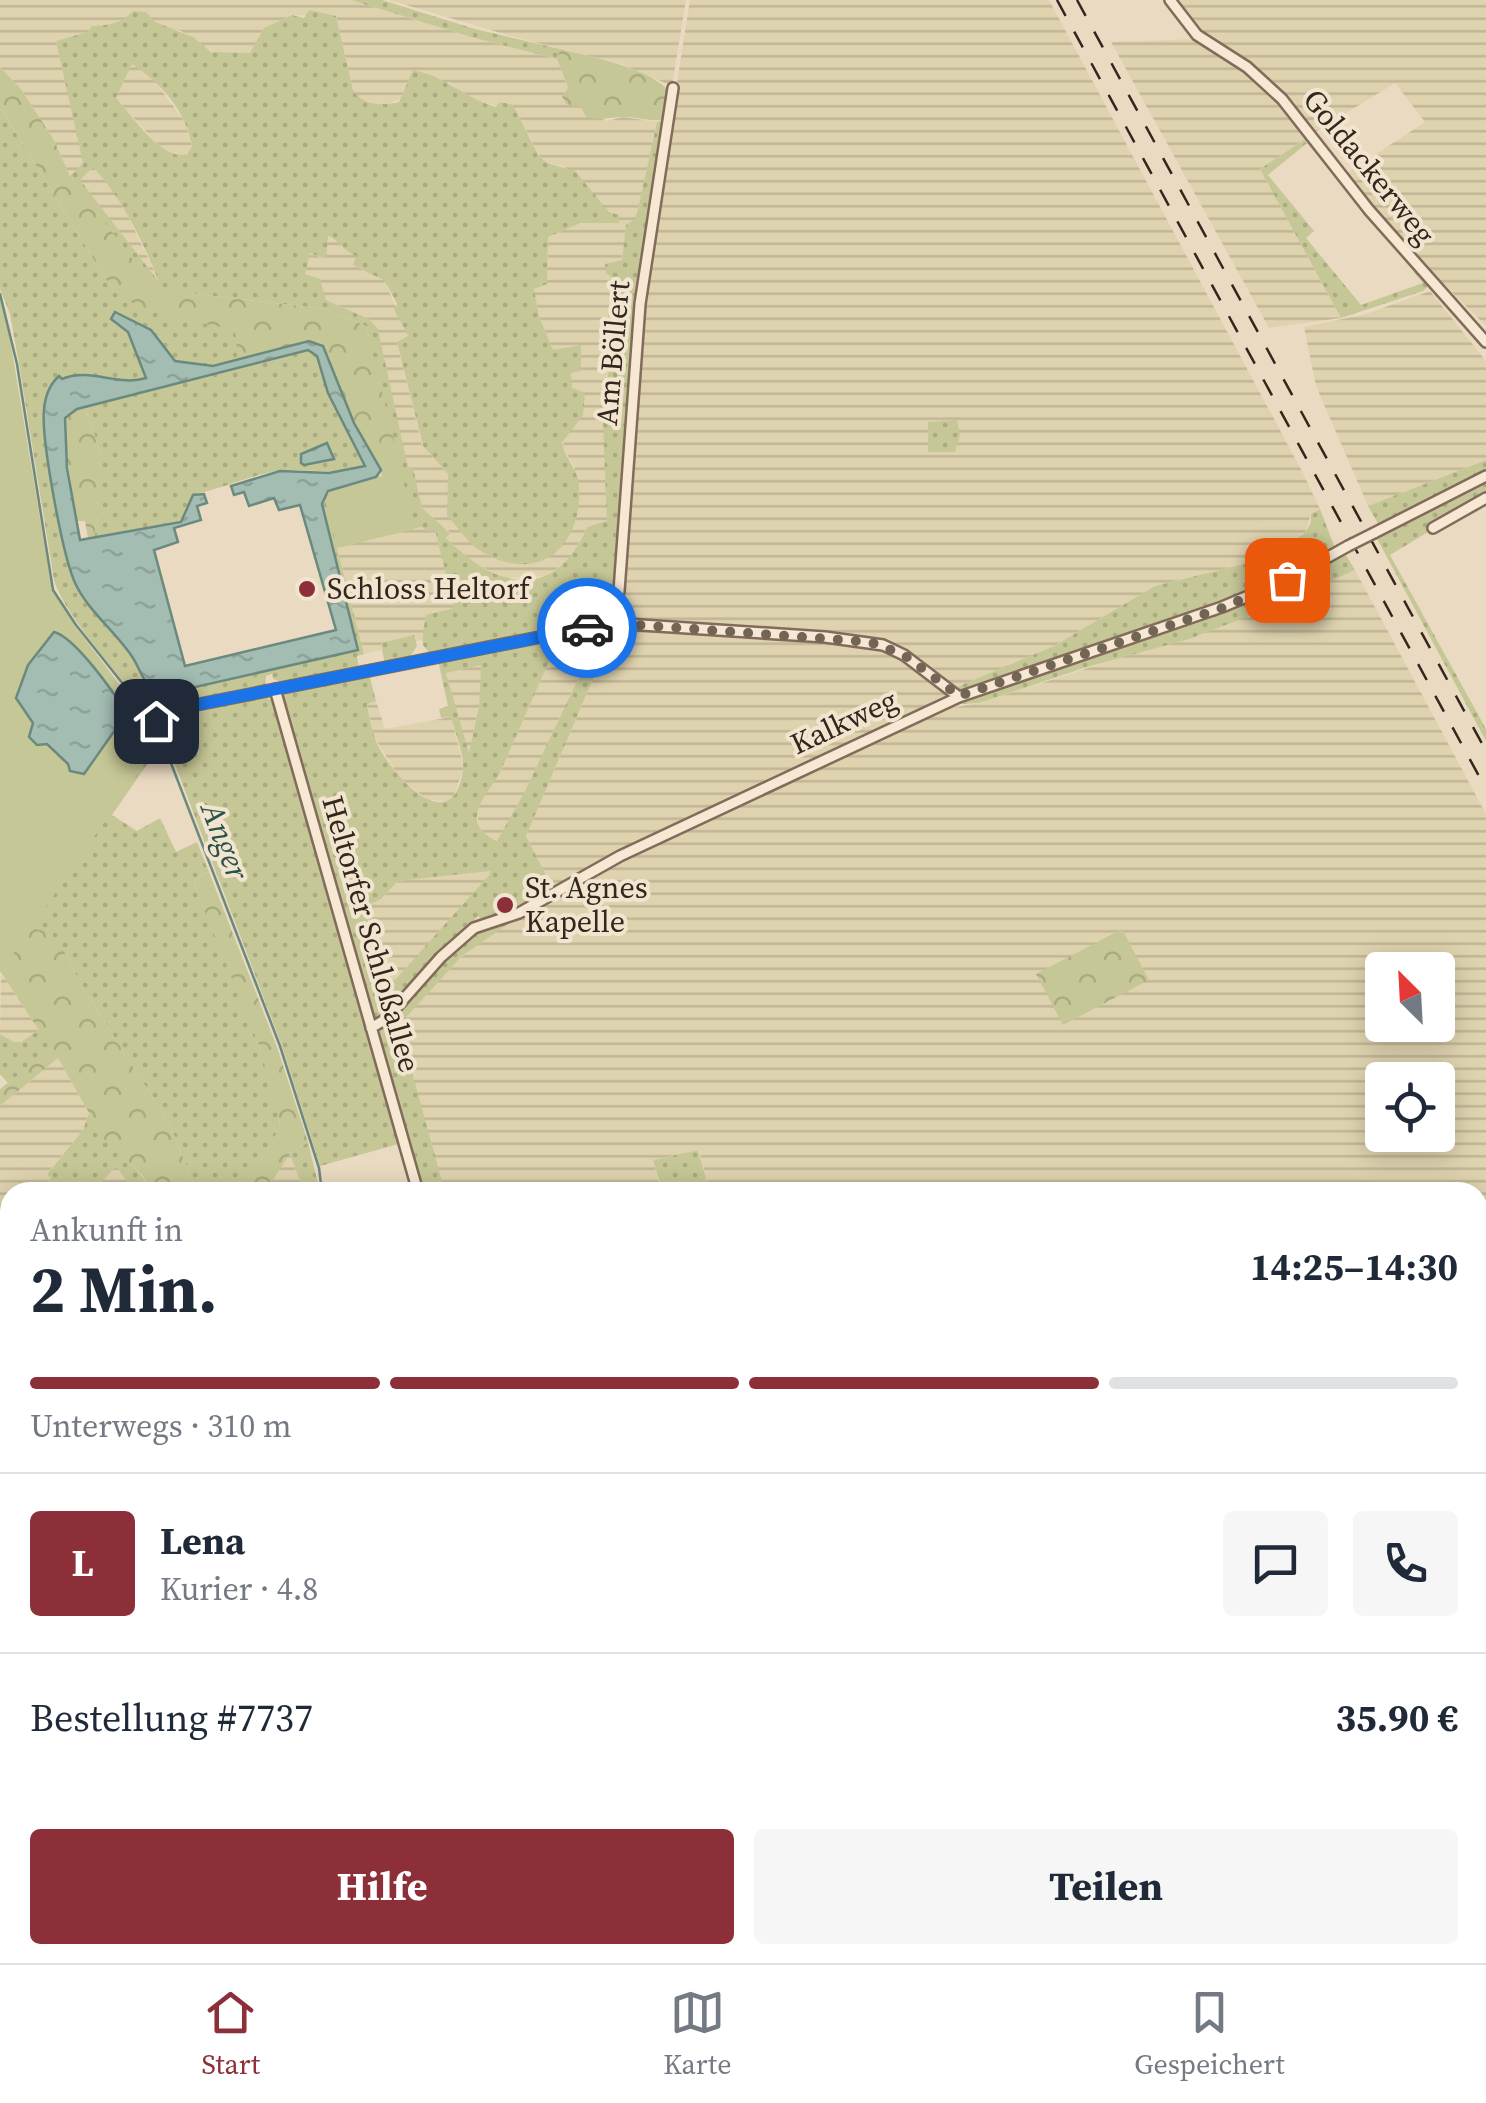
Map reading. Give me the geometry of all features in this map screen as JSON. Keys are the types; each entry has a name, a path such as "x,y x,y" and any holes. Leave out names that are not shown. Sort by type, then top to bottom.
{"street":[{"name":"Goldackerweg","path":"1170,0 1201,38 1247,67 1282,100 1379,222 1486,342"},
{"name":"Am Böllert","path":"611,623 618,591 640,304 673,88"},
{"name":"Kalkweg","path":"372,1028 386,1019 441,957 474,928 519,913 620,856 959,696 1222,608 1287,580 1486,476"},
{"path":"1433,528 1486,498"},
{"path":"156,721 180,708 611,623 883,644 959,696"},
{"name":"Heltorfer Schloßallee","path":"275,689 415,1182"}],"shaded area":[{"path":"0,0 351,0 557,59 568,89 581,107 607,121 623,117 657,122 636,219 626,226 622,261 609,301 607,522 587,527 571,558 547,576 506,578 469,561 446,538 450,532 422,509 369,319 326,300 305,274 309,253 325,259 327,236 336,238 356,256 353,265 385,281 408,337 397,342 422,445 448,474 453,521 484,553 516,565 575,468 562,446 570,431 571,372 581,346 553,351 539,316 534,289 547,283 548,237 581,223 619,223 563,166 547,163 538,155 512,109 469,99 449,82 382,106 361,99 353,90 336,16 292,15 264,28 251,53 222,54 181,31 127,18 109,26 92,26 87,32 56,41 84,164 70,176 54,140 21,89 0,67"},
{"path":"389,0 686,0 672,86 621,64"},
{"path":"690,0 1049,0 1303,473 1320,509 1311,514 1305,533 1263,559 1155,586 1054,646 952,689 883,643 624,623 617,613 642,304"},
{"path":"1171,0 1486,0 1486,326 1438,278 1430,276 1344,175 1425,122 1395,83 1312,134 1268,83 1205,38"},
{"path":"1199,39 1266,86 1307,134 1260,169 1341,318 1269,328 1111,42"},
{"path":"132,63 155,81 185,122 192,146 186,156 172,155 159,146 116,98"},
{"path":"93,167 126,212 161,285 79,180"},
{"path":"1430,291 1486,361 1486,460 1368,506 1316,386 1304,327 1366,314"},
{"path":"421,527 435,529 452,597 459,596 460,601 454,608 427,616 426,639 364,654 337,548"},
{"path":"1355,570 1486,814 1486,1182 707,1182 699,1150 653,1160 659,1182 442,1182 398,1025 475,945 587,876 928,712 979,703 1275,606"},
{"path":"611,627 826,639 883,646 904,656 948,696 947,700 554,891 526,836 608,644"},
{"path":"585,651 587,660 524,793 498,841 486,836 479,827 477,810 485,791 499,775 551,657 557,652"},
{"path":"482,665 479,706 469,753 446,672"},
{"path":"376,701 385,729 451,717 464,768 453,797 447,801 428,800 399,777 373,735 367,703"},
{"path":"490,870 381,998 361,938 370,916 367,906 381,899 398,881"},
{"path":"1,972 39,1030 18,1044 0,1034"},
{"path":"58,1058 89,1113 83,1130 47,1173 51,1178 48,1182 0,1182 0,1106"},
{"path":"290,1154 300,1182 272,1182"},
{"path":"116,1165 127,1182 102,1182"}],"green space":[{"path":"351,0 382,0 475,29 560,49 557,59"},
{"path":"309,10 336,16 353,90 362,99 380,104 399,102 413,70 496,107 500,102 513,105 538,155 547,163 575,171 609,212 619,215 619,223 581,223 548,237 547,284 534,289 539,316 553,350 581,345 581,371 571,373 572,388 585,393 583,415 562,443 578,480 578,507 574,526 554,554 523,564 504,562 484,553 447,516 448,474 423,446 397,342 408,336 385,281 353,265 356,256 328,236 326,259 310,253 305,274 320,279 326,300 369,319 378,329 408,468 413,468 422,508 450,533 446,538 465,555 504,577 542,577 558,568 574,551 587,527 607,521 603,423 610,355 608,311 617,282 606,273 605,264 622,260 626,225 636,218 657,122 667,119 642,279 613,611 606,620 431,655 423,645 426,615 454,608 453,603 460,600 459,596 452,598 435,530 429,532 421,527 337,548 364,654 357,656 359,670 287,684 273,679 272,674 266,676 265,688 153,719 84,632 54,580 10,314 0,289 0,107 114,292 163,313 236,330 238,359 213,366 175,361 151,330 114,313 111,319 128,332 146,378 120,381 85,375 62,380 59,377 50,388 44,424 53,494 68,563 84,598 156,694 358,650 322,507 330,490 379,475 383,481 401,474 366,326 325,309 154,289 70,176 83,163 56,41 87,32 92,26 120,21 133,11 146,12 155,22 193,37 211,52 250,53 264,28 292,15 304,18","holes":["132,64 153,80 178,110 192,146 186,156 156,143 116,98","93,167 131,222 159,282 80,180"]},
{"path":"560,49 650,77 670,93 667,119 591,118 586,117 581,107 566,104 562,96 568,88 557,59"},
{"path":"0,67 21,89 54,140 70,176 155,289 325,309 366,326 402,474 383,481 320,343 309,341 238,359 235,330 157,312 114,292 0,107"},
{"path":"1310,139 1426,278 1428,286 1341,318 1260,169","holes":["1307,143 1423,283 1361,305 1306,238 1314,231 1268,175"]},
{"path":"0,296 52,590 158,735 156,747 0,973"},
{"path":"308,350 317,356 340,419 366,464 364,467 266,473 194,494 181,522 94,537 100,454 85,406"},
{"path":"85,406 100,459 96,527 94,537 88,538 85,521 76,521 63,425 69,412"},
{"path":"957,420 960,435 955,452 928,452 928,422"},
{"path":"1486,460 1486,474 1380,527 1368,506"},
{"path":"402,474 414,529 337,548 324,496 380,477"},
{"path":"1486,479 1486,497 1390,555 1486,729 1486,741 1375,535"},
{"path":"1320,509 1336,551 1292,573 1201,612 1108,645 968,691 952,689 1054,646 1155,586 1264,559 1305,533 1311,514"},
{"path":"1344,552 1355,570 1275,606 1189,639 979,703 959,704 961,697 1220,610"},
{"path":"611,627 608,644 526,836 554,891 519,912 484,922 478,916 380,1020 371,1018 281,700 287,690 369,674 376,701 367,704 380,749 398,775 423,797 436,802 448,800 457,791 463,765 451,717 441,718 439,709 448,706 438,660","holes":["580,649 587,660 497,841 479,827 478,810 499,775 551,657 557,652","481,665 479,706 469,753 446,673","490,871 380,997 361,938 370,916 367,906 381,899 398,881"]},
{"path":"414,635 417,646 409,658 385,665 381,643"},
{"path":"264,694 276,700 402,1143 320,1166 282,1046 157,725 174,712"},
{"path":"153,729 163,747 112,815 137,831 160,818 176,852 197,842 209,872 196,878 194,885 260,1048 279,1111 276,1136 243,1182 193,1182 170,1125 65,953 25,927"},
{"path":"209,872 277,1047 308,1142 290,1154 272,1182 242,1182 278,1131 280,1121 259,1045 194,885 196,878"},
{"path":"525,912 462,956 399,1025 442,1182 417,1182 378,1040 380,1031 443,958 471,933"},
{"path":"25,927 46,931 65,953 170,1125 193,1182 147,1182 103,1138 58,1058 0,1106 0,1089 51,1049 1,972 7,951"},
{"path":"1122,929 1149,980 1063,1025 1036,974"},
{"path":"39,1030 52,1049 8,1083 0,1074 0,1034 18,1044"},
{"path":"89,1113 146,1182 127,1182 116,1166 102,1182 48,1182 51,1178 47,1174 83,1130"},
{"path":"308,1142 318,1182 300,1182 290,1154"},
{"path":"698,1150 707,1182 660,1182 653,1160"}],"water":[{"path":"115,312 151,330 175,361 213,366 309,341 323,346 354,423 381,470 376,477 328,491 322,504 358,650 160,695 147,684 127,649 76,585 59,526 46,446 45,400 59,376 146,378 128,332 111,319","holes":["308,350 317,356 328,393 365,466 329,473 280,471 231,486 234,495 244,492 249,506 274,498 279,510 300,505 336,630 185,666 154,550 178,542 174,528 201,520 197,506 207,503 204,494 193,495 181,522 80,540 67,468 65,418 77,409"]},
{"path":"327,443 334,459 301,463 301,454"},
{"path":"54,632 83,655 127,713 84,774 70,771 68,764 47,744 37,745 29,737 33,723 16,698 28,665"}],"waterway":[{"name":"Anger","path":"0,294 17,364 53,590 139,704 164,745 280,1046 321,1182"}],"railway":[{"path":"1057,0 1486,789"},
{"path":"1077,0 1486,751"}],"way so far":[{"path":"587,628 611,623 883,644 959,696 1222,608 1287,580"}],"place":[{"name":"Schloss Heltorf","path":"307,589"},
{"name":"St. Agnes Kapelle","path":"505,905"}],"route":[{"path":"156,721 180,708 587,628"}]}
